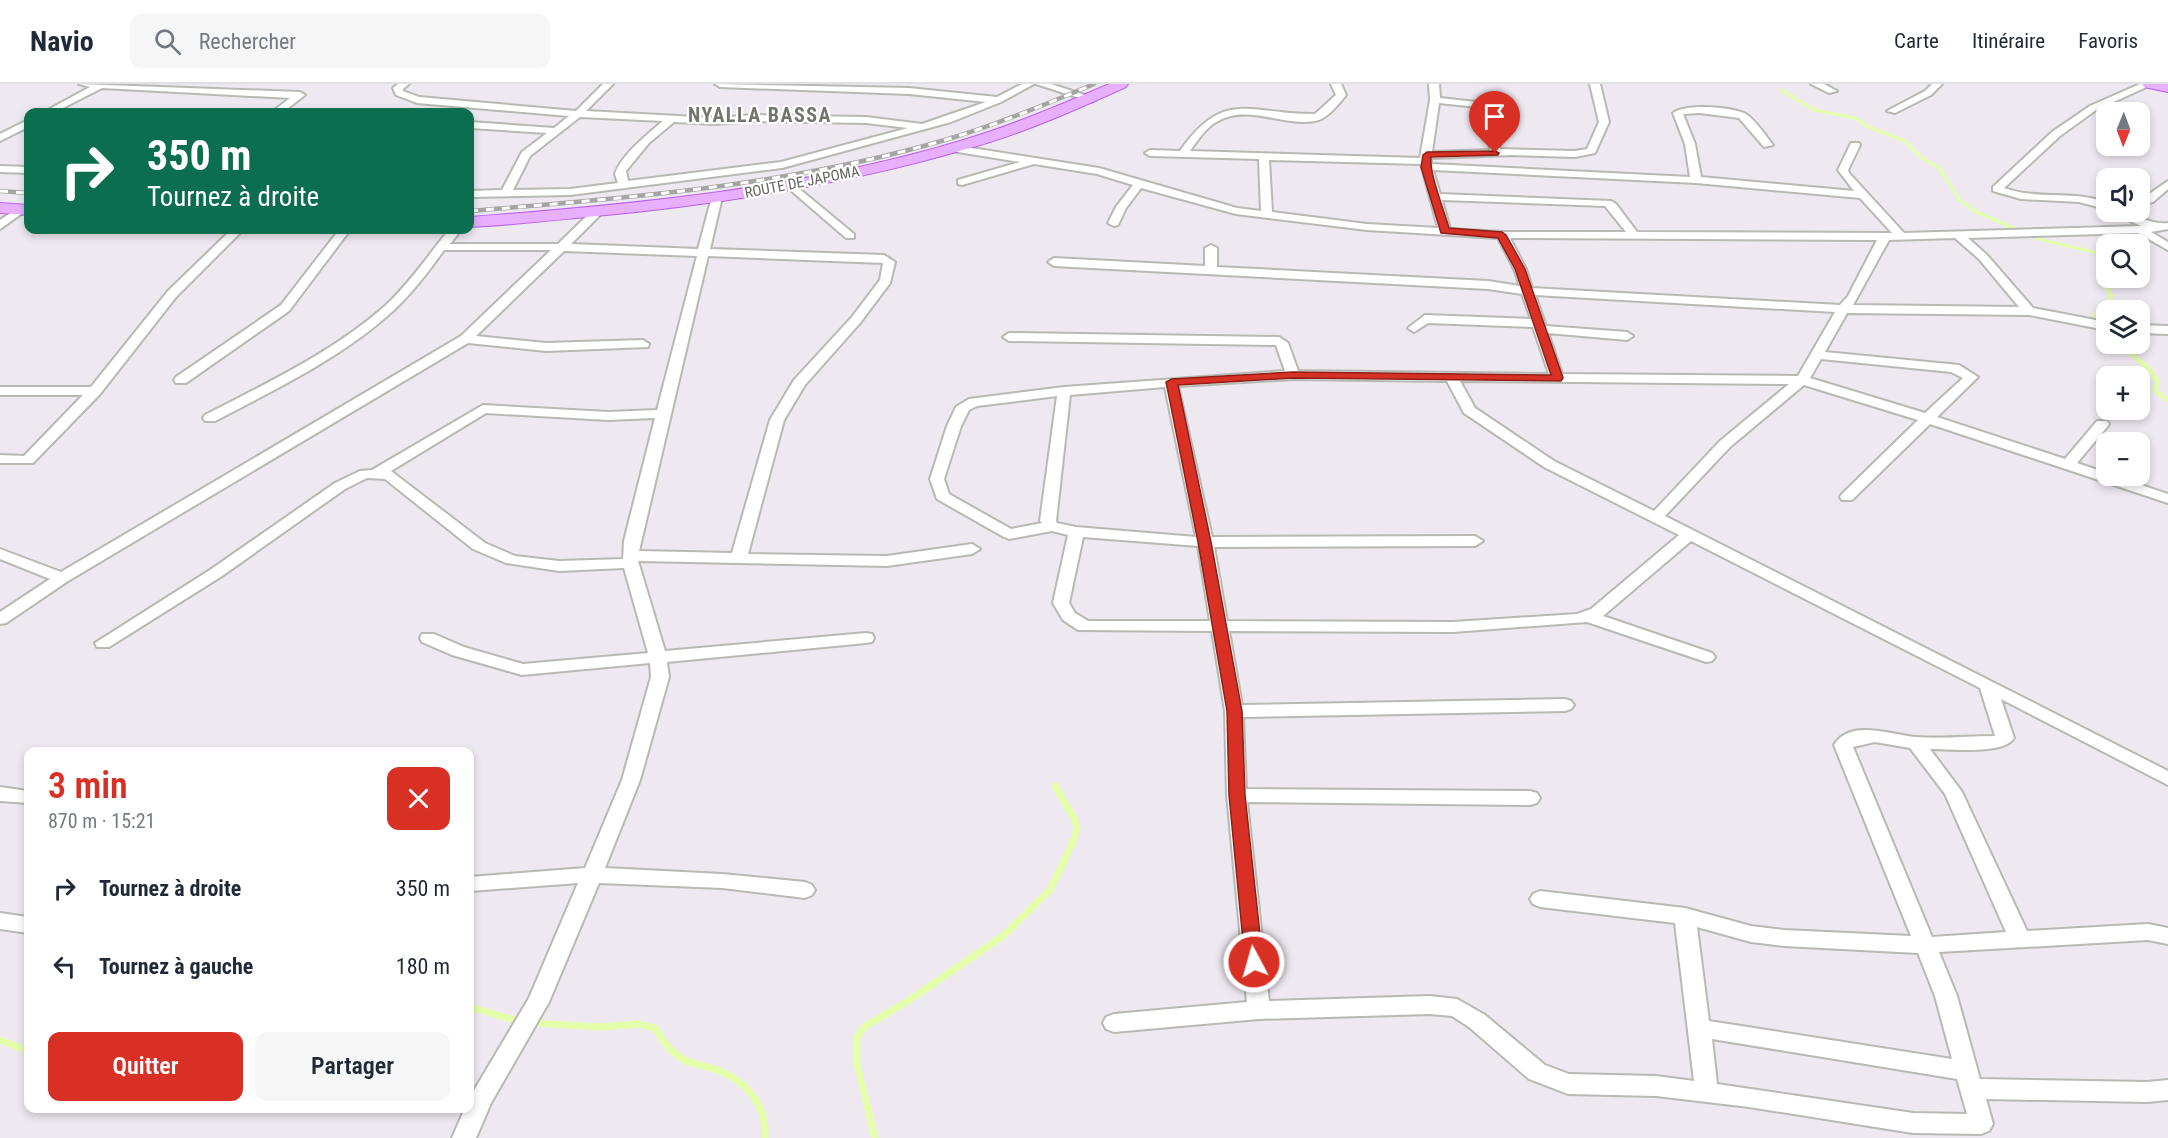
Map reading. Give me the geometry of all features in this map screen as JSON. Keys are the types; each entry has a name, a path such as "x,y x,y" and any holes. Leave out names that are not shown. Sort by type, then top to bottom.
{"main road":[{"name":"ROUTE DE JAPOMA","path":"474,222 598,211 717,197 791,185 952,148 1058,112 1092,99 1121,84"},
{"path":"2148,84 2168,88"},
{"path":"0,208 24,210"}],"street":[{"path":"84,84 300,95 282,108"},
{"path":"226,93 242,84"},
{"path":"405,84 398,88 399,93 417,100 578,114 715,121 755,118 866,120 926,127"},
{"path":"505,194 526,154 578,114 608,84"},
{"path":"720,84 909,91 998,100"},
{"path":"474,194 570,192 782,165 926,127 998,100 1029,84"},
{"path":"1041,84 1092,99"},
{"path":"1184,152 1192,138 1205,126 1228,112 1246,110 1317,117 1339,100 1341,95 1336,84"},
{"path":"1434,84 1435,100 1426,161 1445,231"},
{"path":"1426,161 1495,153 1575,154 1592,152 1604,122 1595,84"},
{"path":"1816,84 1832,91"},
{"path":"1892,111 1929,93 1937,84"},
{"path":"2096,202 2009,194 1996,189 2056,134 2093,108 2148,84"},
{"path":"57,108 103,85"},
{"path":"1435,100 1491,106 1493,108 1495,153"},
{"path":"1696,180 1690,144 1678,113 1680,111 1693,110 1742,116 1768,145"},
{"path":"624,186 620,177 621,170 645,141 672,119"},
{"path":"474,125 556,131"},
{"path":"0,126 24,126"},
{"path":"0,138 24,127"},
{"path":"1855,145 1843,170 1850,182 1901,237"},
{"path":"952,148 1099,171 1236,211 1321,223 1502,235 1901,237 2140,230 2168,226"},
{"path":"1150,153 1184,152 1426,161 1696,180 1862,195"},
{"path":"1264,156 1267,215"},
{"path":"962,182 1034,160"},
{"path":"0,169 24,170"},
{"path":"1114,223 1121,207 1139,184"},
{"path":"2150,199 2168,184"},
{"path":"791,185 850,236"},
{"path":"464,1138 481,1099 538,1002 631,780 660,677 658,657 630,560 632,541 717,197"},
{"path":"1437,197 1607,203 1612,206 1634,236"},
{"path":"0,226 24,210"},
{"path":"0,619 62,578 466,339 598,211"},
{"path":"2141,222 2154,228"},
{"path":"2140,230 2168,247"},
{"path":"0,459 28,460 95,391 172,294 233,234"},
{"path":"181,380 285,308 341,234"},
{"path":"210,418 294,374 380,316 407,289 452,234"},
{"path":"1502,235 1520,269 1557,378"},
{"path":"1959,236 1983,257 2029,311"},
{"path":"1656,517 1725,444 1802,380 1843,309 1853,298 1885,237"},
{"path":"440,248 561,247 884,259 889,262 885,280 856,320 799,383 777,420 739,557"},
{"path":"1211,248 1211,270"},
{"path":"1054,262 1488,285 1526,291 1843,309 2029,311 2096,324"},
{"path":"1414,327 1425,320 1540,326 1627,336"},
{"path":"2150,329 2168,330"},
{"path":"1009,337 1273,340 1282,343 1293,375"},
{"path":"466,339 546,347 642,344"},
{"path":"1817,355 1954,368 1971,377 1847,497"},
{"path":"1475,541 1205,542 1076,532 1052,526 1010,534 942,496 937,479 954,426 963,407 974,402 1064,391 1293,375 1802,380 1928,418 2168,499"},
{"path":"1452,378 1469,410 1531,453 2168,779"},
{"path":"1172,382 1205,542 1234,711 1237,795 1259,1010"},
{"path":"0,392 95,391"},
{"path":"1052,526 1048,521 1064,391"},
{"path":"377,473 483,409 602,416 663,414"},
{"path":"2068,465 2102,424"},
{"path":"103,643 216,573 340,486 365,474 389,475 479,546 512,560 567,566 630,560 739,557 837,562 887,561 972,549"},
{"path":"1076,532 1061,603 1069,616 1084,626 1453,627 1578,619 1590,616 1690,534"},
{"path":"0,554 62,578"},
{"path":"1590,616 1706,657"},
{"path":"428,638 458,651 522,670 866,638"},
{"path":"1114,1023 1259,1010 1430,1005 1456,1008 1477,1021 1537,1072 1568,1084 1656,1086 1982,1131 1946,996 1843,745 1851,739 1875,736 1916,743 2002,740 2005,738 1988,685"},
{"path":"1234,711 1565,705"},
{"path":"1916,743 1953,792 2020,939"},
{"path":"0,794 24,796"},
{"path":"1237,795 1530,798"},
{"path":"474,884 592,874 722,881 805,890"},
{"path":"1540,899 1685,916 1751,934 1784,938 1926,945 2148,932 2168,936"},
{"path":"1685,916 1707,1092"},
{"path":"0,921 24,924"},
{"path":"1699,1029 1970,1080 2147,1092 2168,1090"}],"waterway":[{"path":"1781,90 1814,110 1855,118 1868,127 1905,141 1921,157 1939,168 1960,200 1976,212 2042,240 2096,253"},
{"path":"2108,288 2111,297 2109,300"},
{"path":"2096,313 2094,321 2096,322"},
{"path":"2132,354 2148,368 2158,382 2155,391 2168,400"},
{"path":"875,1138 857,1064 857,1037 864,1027 908,1001 1003,936 1050,890 1073,842 1077,828 1075,820 1055,786"},
{"path":"474,1008 522,1022"},
{"path":"531,1023 602,1027 638,1024 655,1028 678,1056 690,1063 725,1073 744,1086 758,1104 765,1126 765,1138"},
{"path":"0,1040 24,1049"}],"railway":[{"path":"474,211 710,188 828,168 945,140 1020,114 1094,84"},
{"path":"0,191 24,193"}],"district":[{"name":"NYALLA BASSA","path":"760,115"}],"route":[{"path":"1254,962 1237,795 1234,711 1205,542 1172,382 1293,375 1557,378 1520,269 1502,235 1445,231 1425,161 1427,155 1495,153"}]}
